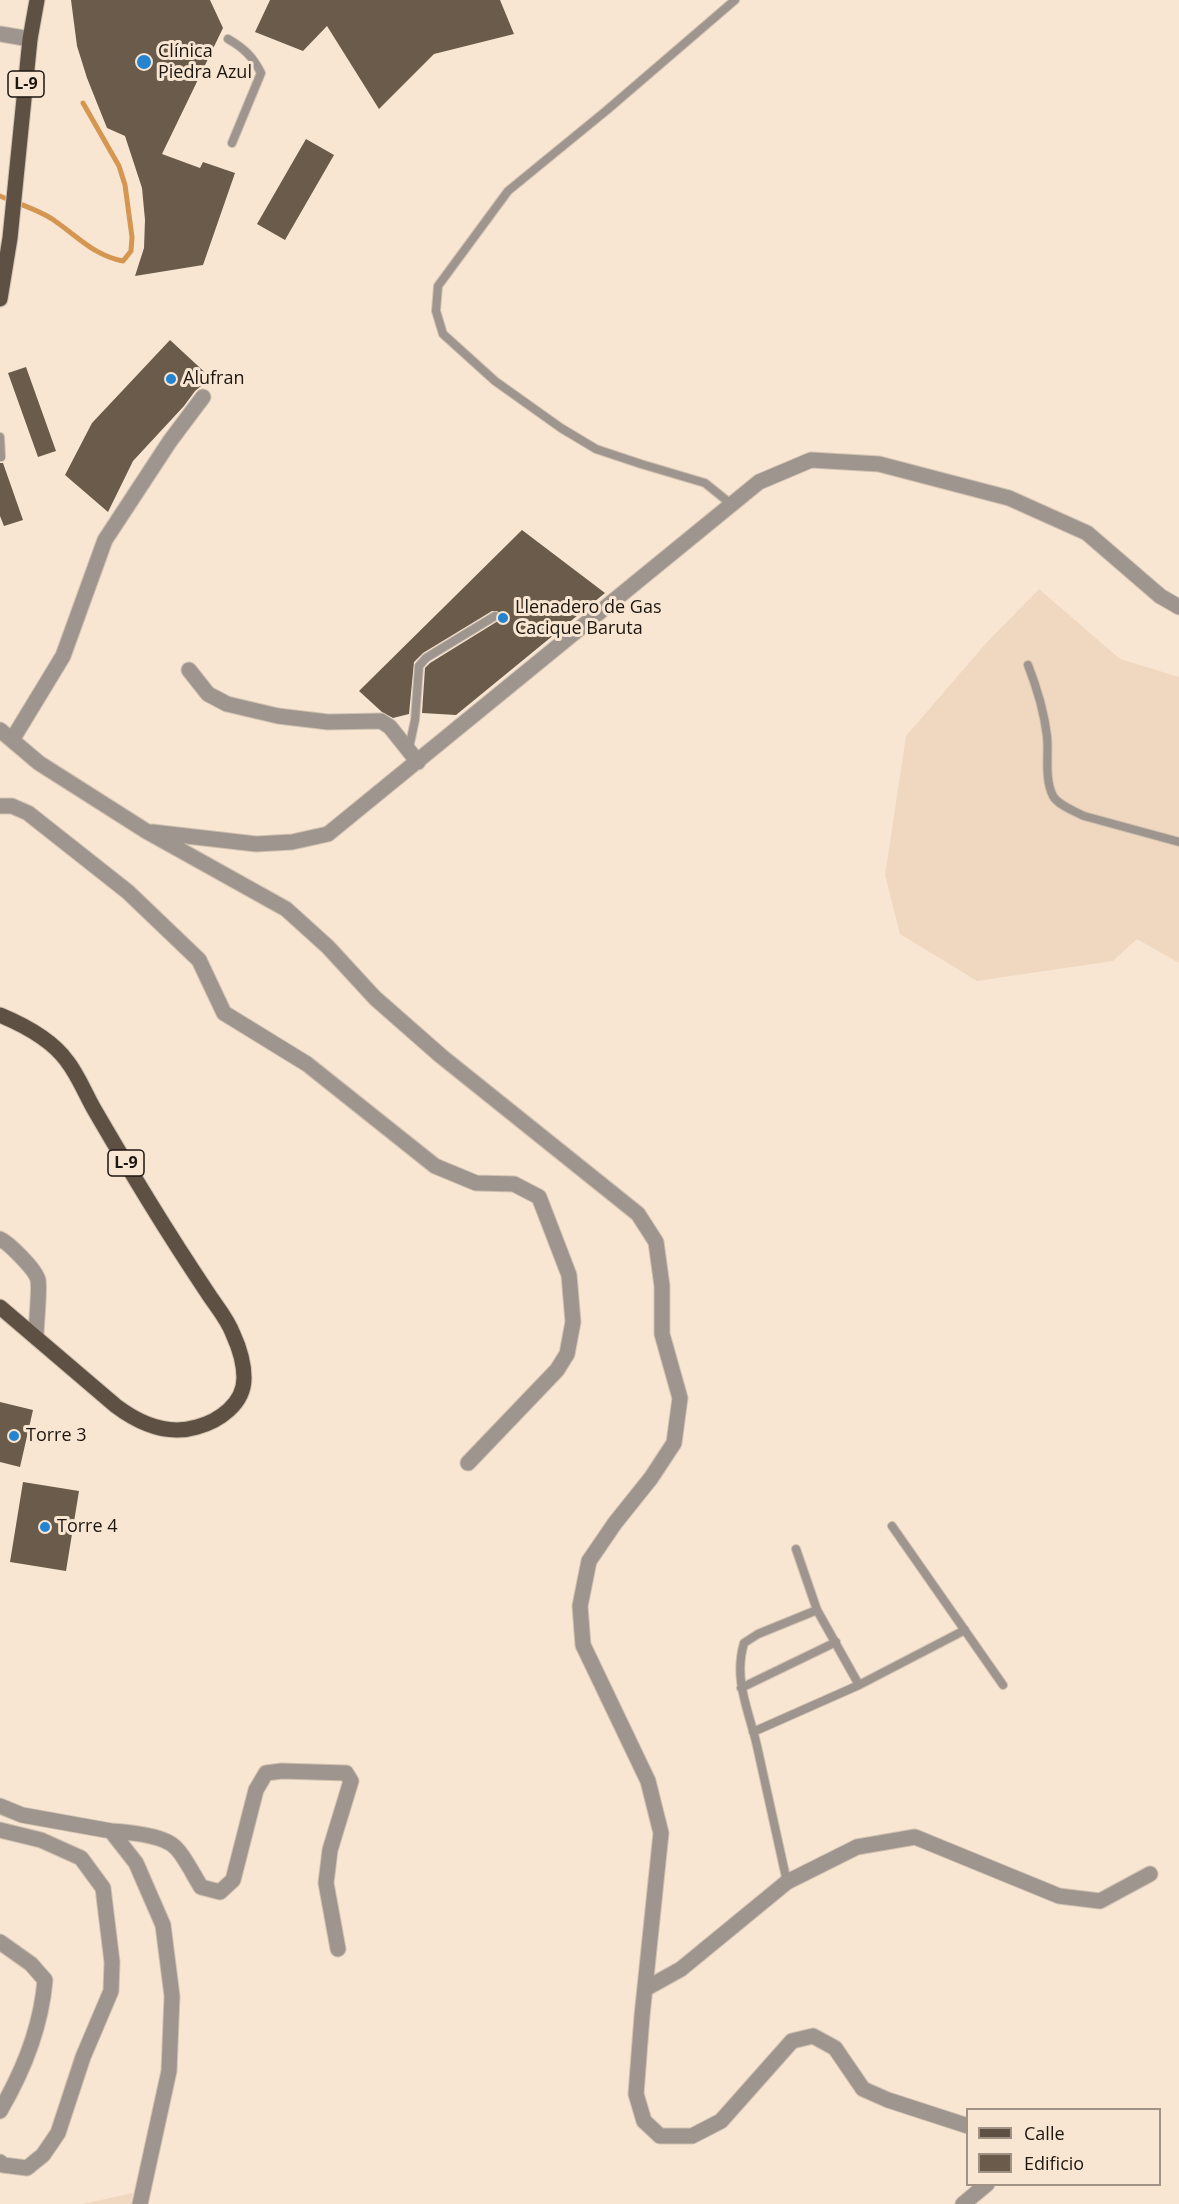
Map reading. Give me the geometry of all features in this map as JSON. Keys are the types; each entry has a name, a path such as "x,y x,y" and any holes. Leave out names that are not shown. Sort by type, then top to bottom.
{"main road":[{"name":"L-9","path":"0,299 5,240 17,169 30,39 38,0"},
{"name":"L-9","path":"0,1015 20,1023 44,1039 67,1060 151,1205 233,1332 242,1363 243,1386 240,1395 229,1410 215,1420 195,1428 170,1430 136,1420 121,1410 0,1307"}],"street":[{"path":"0,34 30,39"},
{"path":"12,740 63,656 105,540 170,441 203,397"},
{"path":"146,831 256,844 292,842 328,834 759,482 811,460 879,464 1010,498 1088,533 1160,596 1179,607"},
{"path":"189,670 208,694 227,704 278,716 328,722 381,721 409,748 418,762"},
{"path":"0,730 39,763 146,831 286,909 328,947 375,998 441,1056 638,1214 656,1242 662,1286 662,1335 680,1398 674,1443 589,1561 580,1606 583,1645 648,1781 661,1833 636,2094 644,2121 660,2136 692,2136 721,2121 792,2041 813,2036 835,2049 863,2089 888,2100 966,2125"},
{"path":"0,806 12,806 28,813 128,892 199,960 224,1012 307,1064 435,1166 476,1183 514,1184 539,1197 569,1275 573,1322 567,1354 557,1370 468,1463"},
{"path":"0,1239 6,1242 26,1263 38,1279 36,1337"},
{"path":"0,1806 22,1815 111,1831 130,1832 165,1841 175,1847 201,1887 220,1892 233,1880 256,1790 266,1773 282,1771 346,1773 351,1781 330,1850 326,1882 338,1949"},
{"path":"0,1830 41,1840 81,1858 103,1888 112,1962 111,1991 82,2057 58,2133 43,2156 27,2168 3,2165 0,2162"},
{"path":"111,1831 136,1863 163,1925 172,1996 169,2071 140,2204"},
{"path":"645,1989 681,1969 787,1882 857,1847 915,1837 1059,1896 1100,1902 1150,1874"},
{"path":"0,1942 31,1964 45,1980 43,2007 30,2050 0,2111"},
{"path":"963,2204 985,2186"}],"lane":[{"path":"731,504 705,483 596,449 561,428 495,381 444,334 436,311 438,286 508,191 608,110 735,0"},
{"path":"228,39 242,47 255,61 261,73 232,143"},
{"path":"0,437 1,457"},
{"path":"409,748 415,720 419,666 426,658 495,616"},
{"path":"1028,664 1042,703 1047,736 1048,778 1053,798 1083,816 1179,842"},
{"path":"892,1526 1003,1685"},
{"path":"796,1549 817,1610 859,1685"},
{"path":"787,1882 739,1672 744,1643 758,1634 817,1610"},
{"path":"753,1732 859,1685 965,1630"},
{"path":"741,1688 836,1642"}],"shaded area":[{"path":"1039,589 1120,659 1179,677 1179,963 1137,939 1113,961 977,981 900,934 885,875 906,736 987,642"},
{"path":"133,2193 132,2204 82,2204"}],"building":[{"name":"Clínica Piedra Azul","path":"71,0 210,0 223,28 162,154 200,168 203,162 235,173 203,265 135,276 144,248 145,220 142,188 125,136 107,128 87,78 77,46"},
{"path":"270,0 500,0 514,34 434,54 379,109 327,26 303,51 255,32"},
{"path":"306,139 334,155 285,240 257,224"},
{"path":"170,340 211,378 195,391 133,461 108,512 65,475 92,423"},
{"path":"26,367 56,451 38,457 8,373"},
{"path":"0,463 3,463 23,520 4,526 0,516"},
{"name":"Llenadero de Gas Cacique Baruta","path":"522,530 605,593 456,715 422,713 425,668 498,621 501,615 497,611 492,611 423,653 414,662 409,714 393,718 382,712 359,691"},
{"name":"Torre 3","path":"0,1402 33,1410 20,1467 0,1462"},
{"name":"Torre 4","path":"23,1482 79,1491 66,1571 10,1562"}],"waterway":[{"path":"0,196 43,214 95,250 123,261 131,251 132,237 125,185 119,166 83,103"}],"place":[{"name":"Clínica Piedra Azul","path":"144,62"},
{"name":"Alufran","path":"171,379"},
{"name":"Llenadero de Gas Cacique Baruta","path":"503,618"},
{"name":"Torre 3","path":"14,1436"},
{"name":"Torre 4","path":"45,1527"}]}
